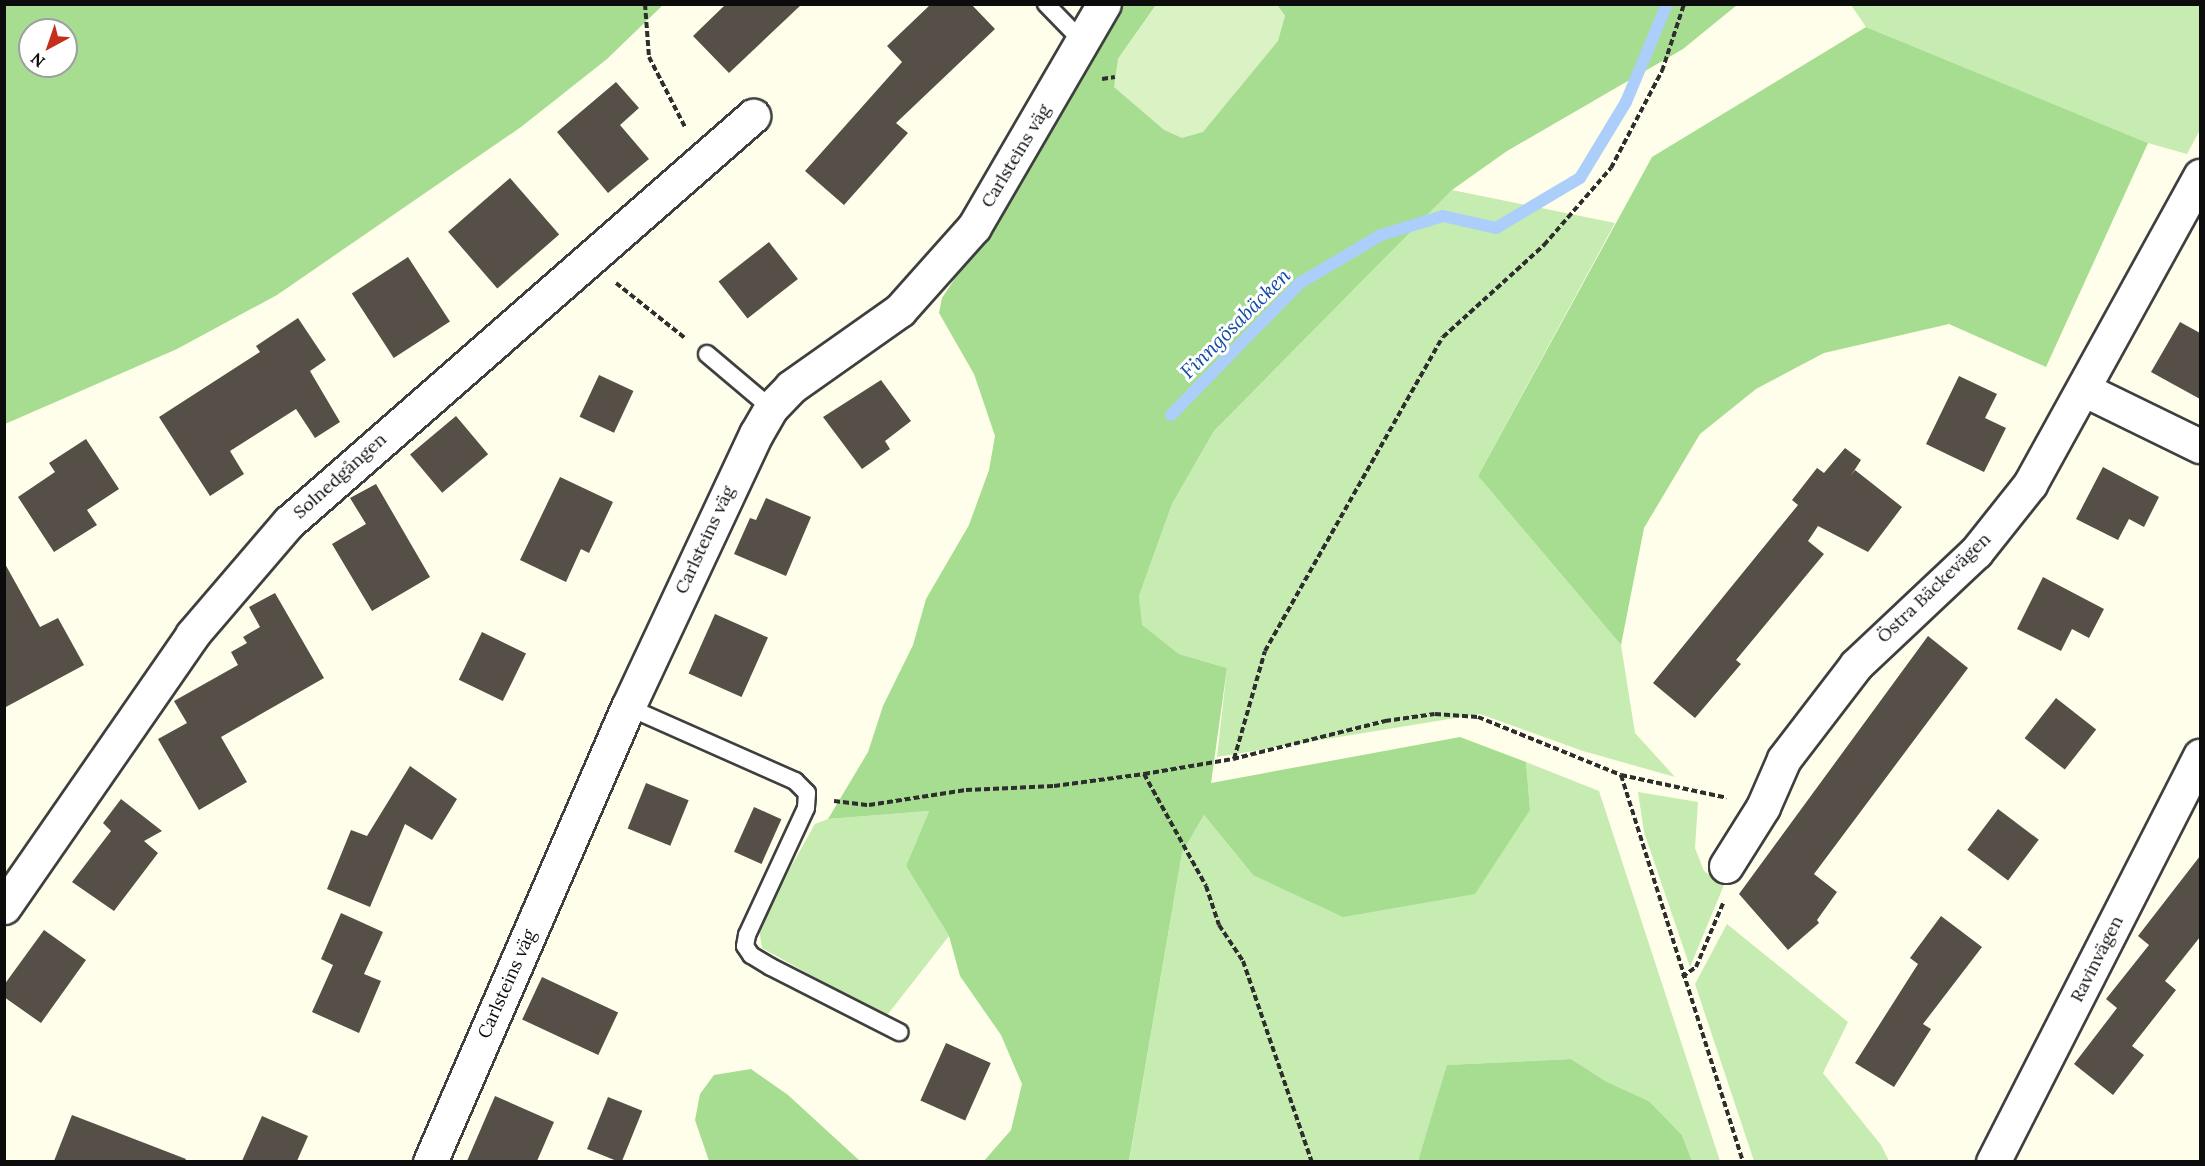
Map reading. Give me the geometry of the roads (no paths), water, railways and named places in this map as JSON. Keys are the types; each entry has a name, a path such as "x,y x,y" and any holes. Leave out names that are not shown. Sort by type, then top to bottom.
{"street":[{"name":"Carlsteins väg","path":"430,1161 628,707 738,468 771,408 791,387 900,310 938,271 974,227 1104,4"},
{"name":"Solnedgången","path":"4,907 192,635 289,522 336,476 704,163 753,116"},
{"name":"Östra Bäckevägen","path":"1726,866 1763,807 1784,759 1856,665 1945,583 2004,520 2085,390 2200,176"},
{"path":"2085,390 2200,446"},
{"name":"Ravinvägen","path":"1993,1161 2200,756"}],"lane":[{"path":"1046,4 1083,42"},
{"path":"707,354 771,408"},
{"path":"628,707 795,781 807,793 806,808 747,934 745,946 751,955 771,967 899,1032"}],"waterway":[{"name":"Finngösabäcken","path":"1171,415 1300,283 1381,235 1443,216 1496,228 1580,178 1626,102 1667,4"}]}
